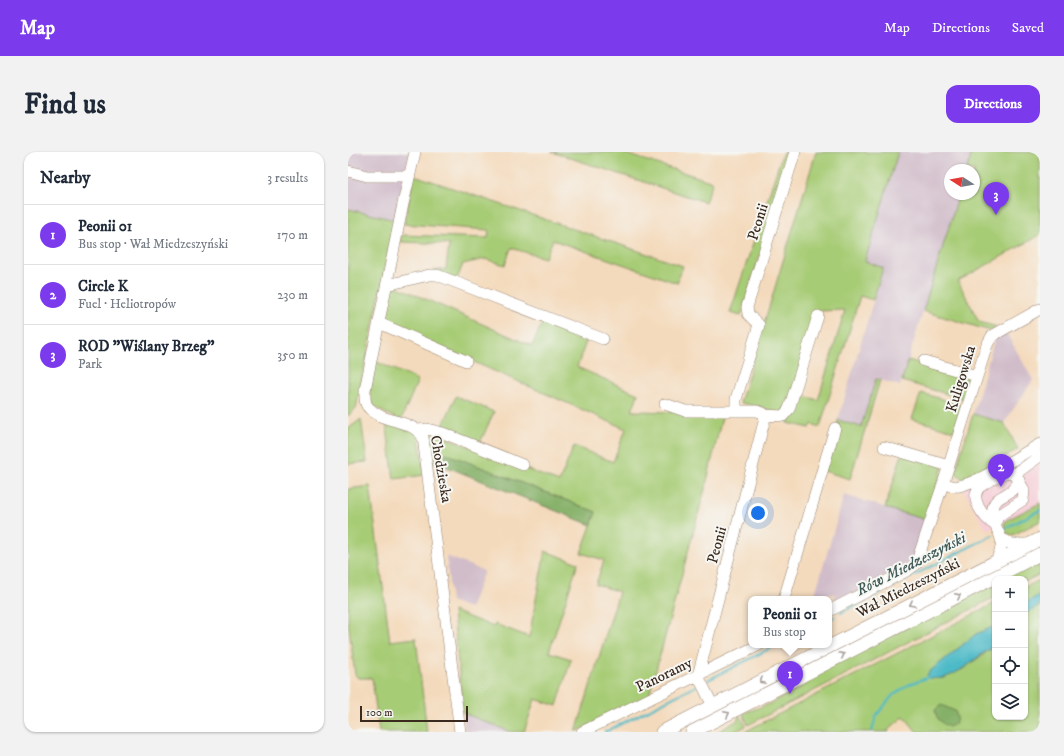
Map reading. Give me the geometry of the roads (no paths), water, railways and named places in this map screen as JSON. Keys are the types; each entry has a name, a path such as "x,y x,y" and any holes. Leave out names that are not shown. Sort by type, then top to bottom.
{"main road":[{"name":"Wał Miedzeszyński","path":"832,645 1035,541"},
{"name":"Wał Miedzeszyński","path":"692,732 1040,554"},
{"name":"Wał Miedzeszyński","path":"662,732 826,648"}],"street":[{"name":"Chodzieska","path":"415,152 365,390 366,403 368,408 378,414 411,425 418,430 423,437 460,732"},
{"name":"Peonii","path":"739,411 736,407 736,399 759,325 758,321 748,314 747,307 795,152"},
{"path":"348,172 366,176 409,176"},
{"path":"387,286 429,275 437,275 603,339"},
{"name":"Kuligowska","path":"944,484 987,345 992,336 1040,310"},
{"path":"665,404 685,410 757,411 764,415 783,416 789,409 818,316"},
{"path":"379,323 466,361"},
{"path":"924,361 977,376"},
{"name":"Peonii","path":"698,676 765,422 764,415"},
{"path":"785,596 835,428"},
{"path":"418,430 427,429 443,433 523,465"},
{"path":"832,609 913,567 919,558 944,484 955,486 965,484 995,470 1040,444"},
{"path":"884,447 949,466"},
{"path":"996,561 1002,548 1002,539 995,525 993,509 997,500 1016,488 1017,477 1040,456"},
{"path":"1007,472 1017,477 1024,495 1023,500 998,516 995,525 983,515 977,503 977,492 980,486 1007,472"},
{"path":"1007,494 1008,509"},
{"path":"1002,539 1012,544 1035,541"},
{"name":"Panoramy","path":"582,732 753,648"},
{"path":"698,676 713,706"}],"water":[{"path":"1040,594 1040,605 1028,612 1028,602"},
{"path":"992,627 992,648 947,677 938,679 928,678 927,675 929,672 976,634"}],"waterway":[{"name":"Rów Miedzeszyński","path":"1002,530 1040,510"},
{"name":"Rów Miedzeszyński","path":"840,613 993,535"},
{"name":"Rów Miedzeszyński","path":"708,680 771,648"},
{"path":"872,731 876,716 893,695 908,685 929,677"},
{"name":"Rów Miedzeszyński","path":"605,732 696,686"}],"place":[{"name":"ROD \"Wiślany Brzeg\"","path":"996,215"},
{"name":"Circle K","path":"1001,487"},
{"name":"Peonii 01","path":"790,694"}]}
